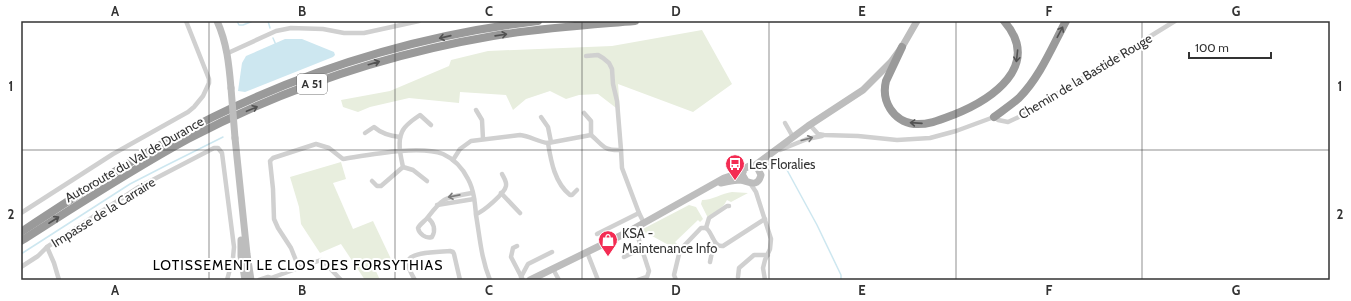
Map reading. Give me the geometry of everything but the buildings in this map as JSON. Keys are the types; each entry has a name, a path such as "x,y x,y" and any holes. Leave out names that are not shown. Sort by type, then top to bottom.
{"highway":[{"name":"Autoroute du Val de Durance","path":"21,232 143,155 212,117 273,90 370,55 416,43 463,32 538,21"},
{"name":"Autoroute du Val de Durance","path":"21,241 133,170 189,139 283,95 328,78 373,63 433,47 494,36 560,27 635,21"},
{"path":"902,47 884,87 885,99 892,111 897,116 908,122 922,124 932,122 960,112 986,99 1008,78 1017,64 1018,47 1012,30 1004,21"},
{"path":"994,117 1018,99 1032,82 1039,72 1066,21"}],"main road":[{"path":"217,21 228,53 239,186 251,280"},
{"path":"748,182 743,177 743,172 746,167 757,167 766,157 793,137 863,90 884,70 902,47 916,23"},
{"path":"717,183 741,180 754,183 759,180 761,175 757,167"},
{"path":"530,280 635,228 724,178 743,172"},
{"path":"239,186 241,256 245,280"}],"street":[{"path":"21,213 113,154 188,112 200,101 206,90 209,79 186,21"},
{"path":"228,53 276,31 291,28 323,29 344,33 364,33 419,21"},
{"name":"Chemin de la Bastide Rouge","path":"994,117 998,120 1008,122 1021,116 1176,21"},
{"path":"586,56 598,56 604,58 612,69 613,84 617,101 622,168 644,223"},
{"path":"476,110 482,120 483,139"},
{"path":"584,112 591,122 591,135 605,147 612,150 621,150"},
{"path":"403,167 400,152 400,137 402,132 420,115 430,125"},
{"path":"541,117 548,127 552,166 556,178 570,195 577,190"},
{"path":"809,126 818,134 824,135 858,136 897,140 930,138 956,131 994,117"},
{"path":"785,123 793,137"},
{"path":"365,133 374,127 381,133 400,137"},
{"path":"453,160 464,145 471,141 520,135 542,143 550,143 591,135"},
{"path":"766,157 791,145 824,135"},
{"path":"299,268 291,248 274,219 270,161 273,158 316,144 322,145 343,159 400,152 424,151 440,154 453,160 468,179 474,199 483,264 490,280"},
{"name":"Impasse de la Carraire","path":"21,267 38,256 47,247 139,187 214,148 218,148 222,153 234,247 233,258 227,280"},
{"path":"403,167 413,170 427,181"},
{"path":"372,181 377,186 381,186 403,167"},
{"path":"476,214 483,210 501,193 506,186 505,178 502,174"},
{"path":"756,192 759,180"},
{"path":"748,182 756,192 771,239 770,249 763,268 765,280"},
{"path":"428,218 442,200 472,193"},
{"path":"501,193 520,213"},
{"path":"437,205 474,199"},
{"path":"706,228 709,218 729,206"},
{"path":"597,234 639,213"},
{"path":"706,228 710,232 716,244 723,246 765,219"},
{"path":"635,228 649,271 647,277 638,280"},
{"path":"676,280 674,275 680,250 701,228 706,228"},
{"path":"710,262 713,247 716,244"},
{"path":"517,246 513,248 511,257 522,279"},
{"path":"47,247 59,280"},
{"path":"624,257 642,248"},
{"path":"415,280 408,264 408,260 410,258 423,253 450,251 454,254 460,280"},
{"path":"522,279 528,264 552,252"},
{"path":"587,252 598,280"},
{"path":"738,277 739,268 754,255 768,255"},
{"path":"259,280 268,277 270,279 321,260 341,280"},
{"path":"553,269 559,280"}],"green space":[{"path":"702,30 732,84 693,112 618,84 620,111 598,94 579,95 566,99 550,91 526,99 513,110 506,95 460,92 459,103 409,98 370,107 358,112 343,107 341,100 390,91 449,66 451,60 488,51 612,46"},
{"path":"341,162 346,179 333,183 353,229 373,221 391,259 374,267 380,280 365,280 341,244 320,253 301,224 299,207 290,177"},
{"path":"732,192 748,193 731,202 727,200 724,205 708,218 701,204 702,200"},
{"path":"689,205 696,207 703,219 700,222 698,220 675,242 679,246 676,249 641,230"}],"water":[{"path":"285,39 302,39 334,52 335,55 245,92 238,91 242,63 246,56"}],"waterway":[{"path":"237,21 239,25 253,21"},
{"path":"268,21 270,28"},
{"path":"273,38 276,45"},
{"path":"21,254 130,184 223,137"},
{"path":"787,170 817,225 841,275 841,280"}],"place":[{"name":"Les Floralies","path":"735,181"},
{"name":"KSA - Maintenance Info","path":"608,257"}],"district":[{"name":"LOTISSEMENT LE CLOS DES FORSYTHIAS","path":"298,265"}]}
